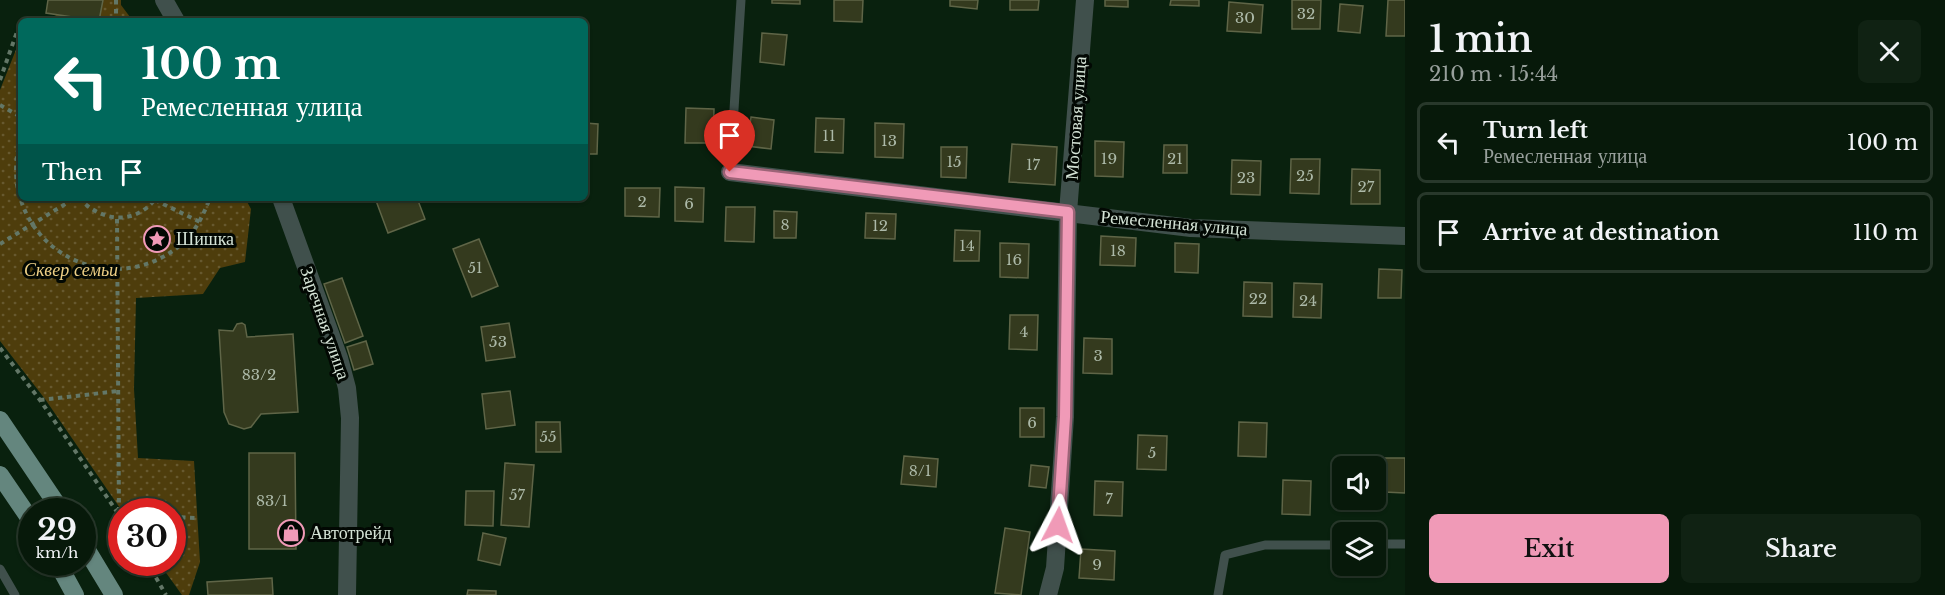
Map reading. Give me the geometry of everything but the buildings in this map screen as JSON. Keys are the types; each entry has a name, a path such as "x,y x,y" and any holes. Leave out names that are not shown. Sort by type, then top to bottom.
{"main road":[{"path":"0,420 53,498"},
{"path":"0,476 18,502"},
{"path":"96,565 114,595"},
{"path":"65,576 75,595"}],"street":[{"path":"164,0 174,18"},
{"name":"Мостовая улица","path":"1048,595 1055,568 1065,417 1068,212 1085,0"},
{"name":"Ремесленная улица","path":"730,172 1191,228 1405,236"},
{"name":"Заречная улица","path":"282,201 339,358 347,388 350,418 347,595"}],"lane":[{"path":"730,172 741,0"},
{"path":"1218,595 1225,555 1265,545 1332,544"},
{"path":"1386,544 1405,544"},
{"path":"0,569 15,595"}],"path":[{"path":"116,0 116,18"},
{"path":"0,80 18,31"},
{"path":"0,105 18,115"},
{"path":"18,156 15,173 18,189"},
{"path":"20,201 31,224 54,250 85,265 118,270 151,264 179,247 200,222 209,201"},
{"path":"0,243 72,201"},
{"path":"80,201 101,216 117,219 138,213 153,201"},
{"path":"159,201 200,222"},
{"path":"117,219 121,498"},
{"path":"0,348 40,400 108,498"},
{"path":"40,400 119,391"},
{"path":"186,518 197,518"},
{"path":"155,576 166,595"}],"green space":[{"path":"49,0 121,0 121,5 131,18 57,18"},
{"name":"Сквер семьи","path":"18,45 18,201 247,201 251,209 245,262 220,268 203,294 136,298 134,389 138,458 194,461 200,562 189,595 182,595 168,576 186,576 186,498 113,498 45,399 0,341 0,90"}],"place":[{"name":"Шишка","path":"157,239"},
{"name":"Автотрейд","path":"291,533"}],"route":[{"path":"730,172 1068,212 1065,417 1058,525"}]}
